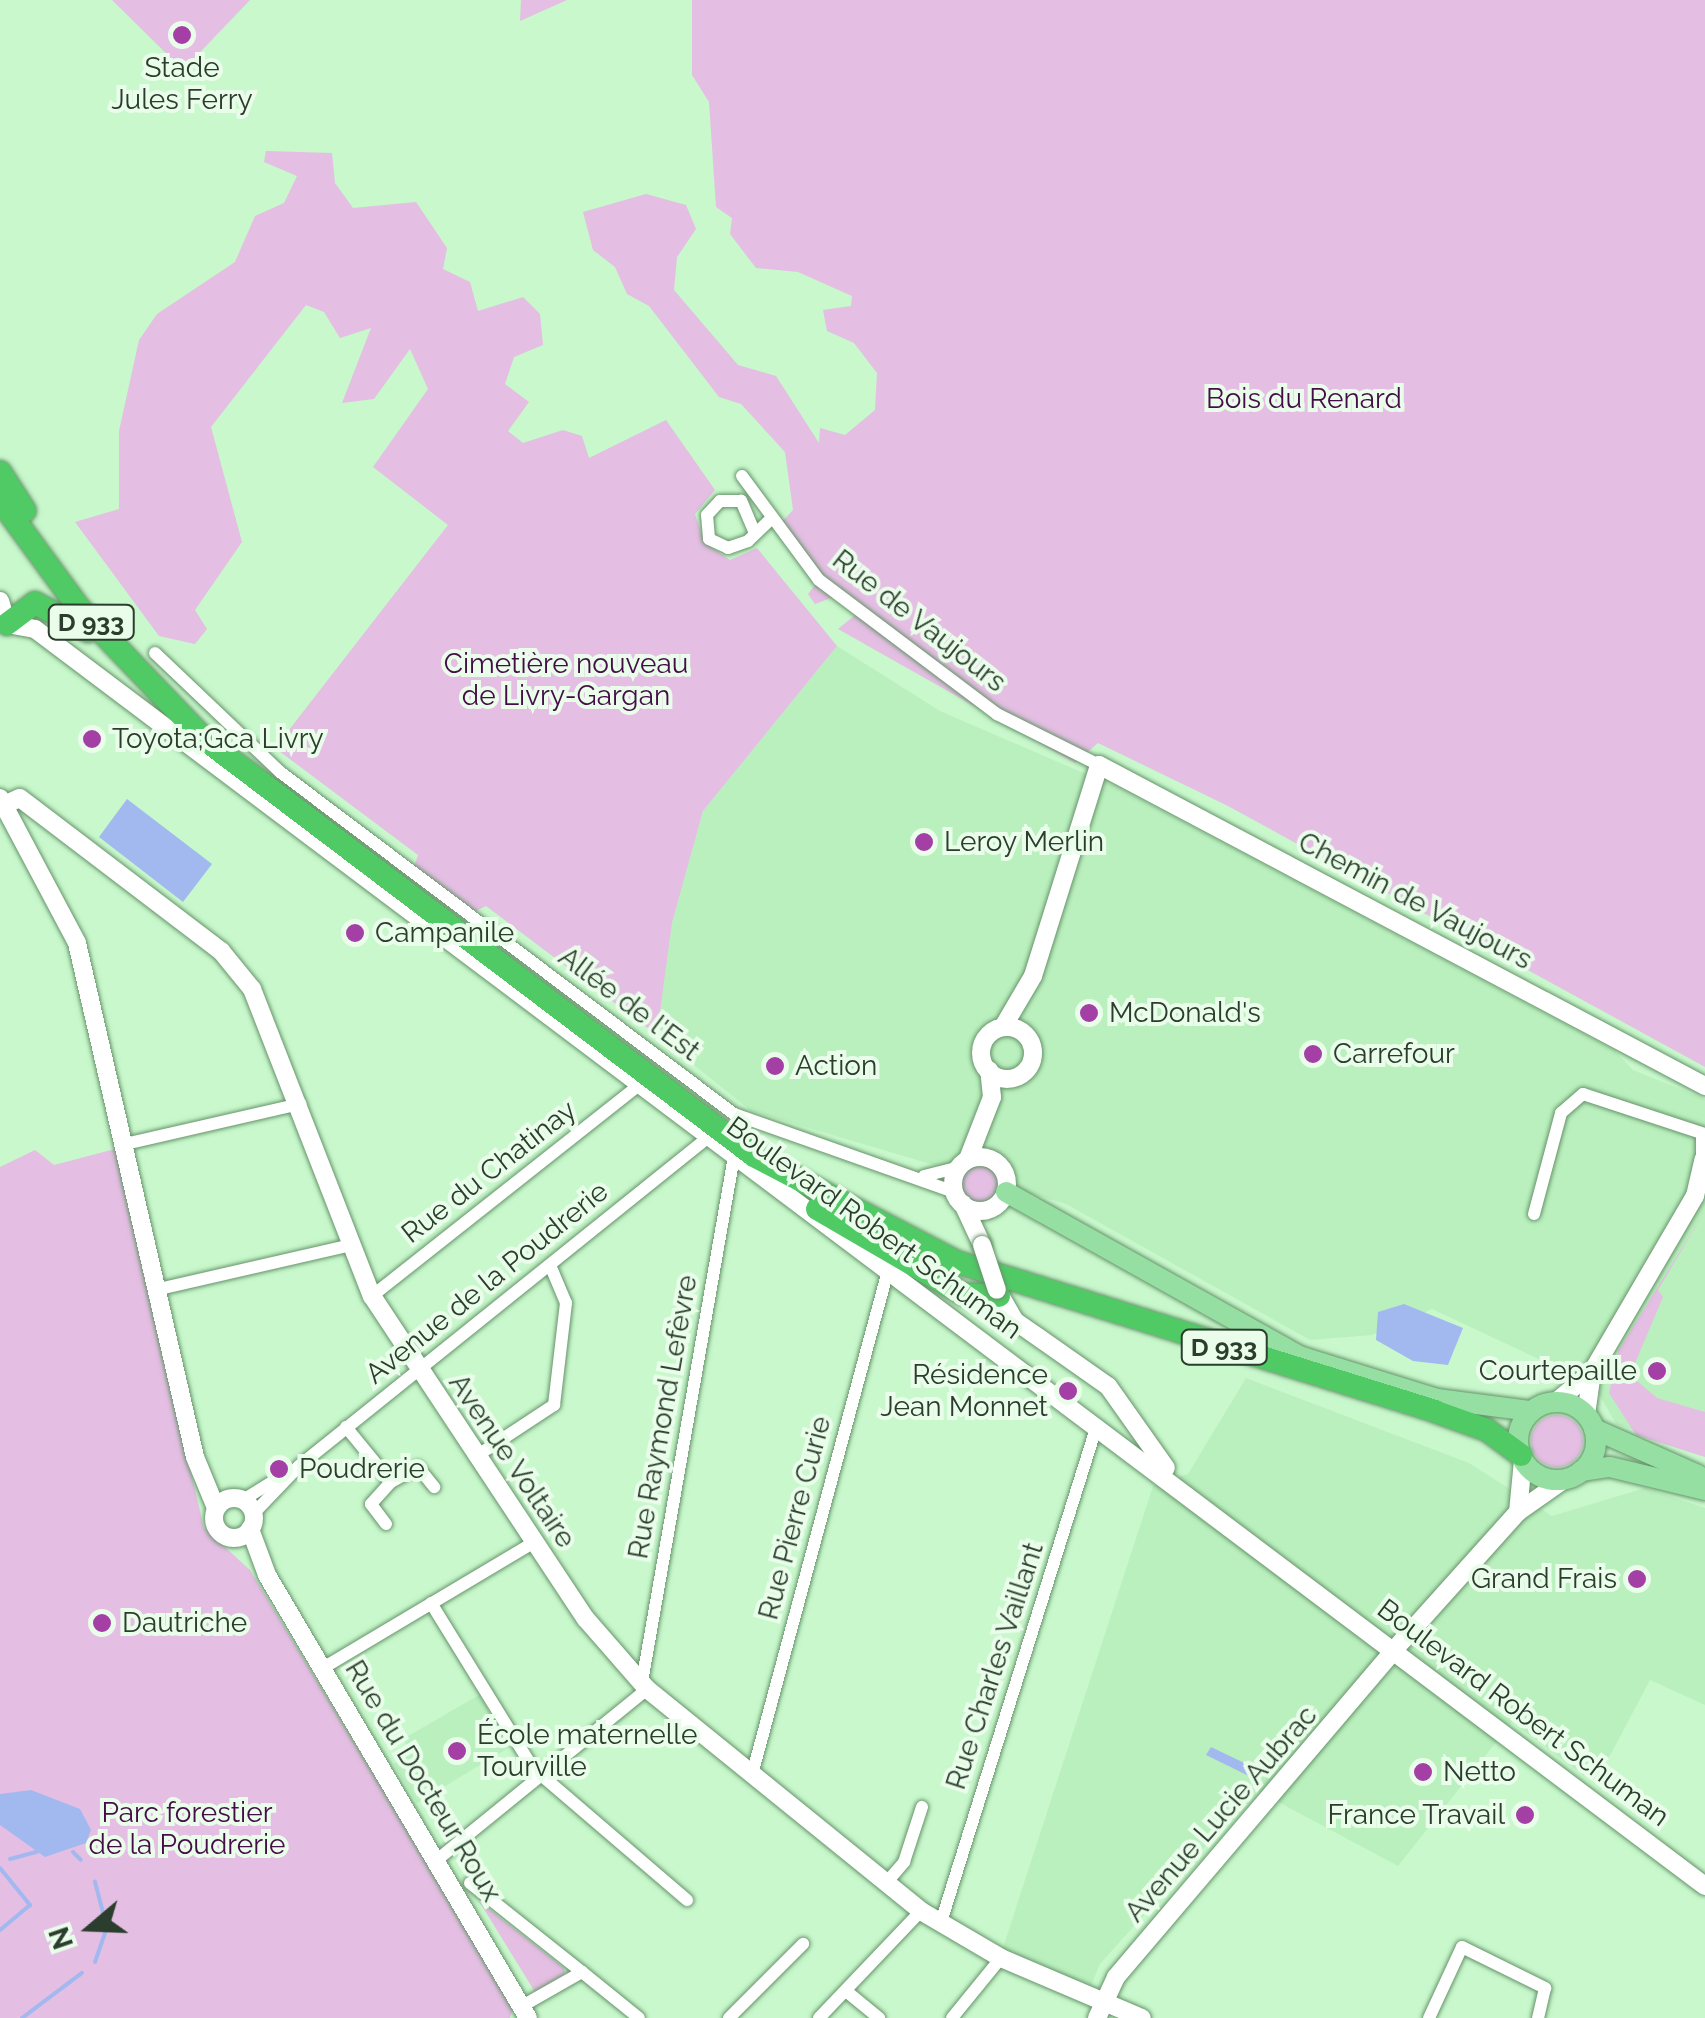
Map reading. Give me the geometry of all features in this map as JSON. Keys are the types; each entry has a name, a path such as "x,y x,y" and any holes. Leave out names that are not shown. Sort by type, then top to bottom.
{"highway":[{"name":"D 933","path":"0,472 87,596 192,714 759,1145 955,1249 1298,1356"},
{"name":"D 933","path":"0,500 128,664 276,797 744,1159 957,1262 1434,1411 1487,1430 1522,1458"},
{"path":"4,632 24,607 50,607 128,664"},
{"path":"744,1159 836,1222 962,1294 998,1293"}],"main road":[{"path":"1006,1192 1298,1356"},
{"name":"D 933","path":"1298,1356 1437,1399 1532,1411"},
{"path":"1705,1478 1622,1449 1590,1422 1556,1402 1532,1411 1519,1432 1522,1458 1541,1476 1573,1475 1610,1467 1705,1490"},
{"path":"1573,1475 1590,1422"}],"street":[{"name":"Rue de Vaujours","path":"730,498 744,481 819,580 997,714 1098,765"},
{"path":"754,532 749,508 730,498 706,515 710,538 738,547 772,518"},
{"path":"0,600 4,632"},
{"name":"Boulevard Robert Schuman","path":"4,632 35,629 706,1140 744,1159 886,1278 1178,1484 1705,1886"},
{"name":"Allée de l'Est","path":"154,653 280,772 734,1114 801,1145 924,1176 958,1198"},
{"path":"992,1097 1031,1062 1024,1033 1024,1000 1098,765"},
{"name":"Chemin de Vaujours","path":"1098,765 1705,1086"},
{"name":"Avenue Voltaire","path":"2,801 20,798 221,951 264,1012 300,1104 347,1246 372,1296 533,1543 644,1685 921,1911 1099,2010 1142,2018"},
{"name":"Rue du Docteur Roux","path":"2,801 69,918 190,1428 267,1574 526,2012"},
{"path":"1016,1321 998,1293 980,1241 958,1198 963,1163 983,1132 992,1097 982,1046 1004,1027 1024,1000"},
{"path":"1004,1027 1024,1033"},
{"path":"989,1070 1009,1078"},
{"name":"Rue du Chatinay","path":"372,1296 637,1087"},
{"path":"1534,1214 1561,1113 1583,1094 1705,1135 1700,1192 1592,1372 1556,1402"},
{"path":"125,1144 300,1104"},
{"path":"980,1241 987,1210 1006,1192 983,1132"},
{"name":"Avenue de la Poudrerie","path":"238,1515 706,1140"},
{"name":"Rue Raymond Lefèvre","path":"644,1685 744,1159"},
{"path":"963,1163 991,1159"},
{"name":"Allée de l'Est","path":"924,1176 963,1163"},
{"path":"958,1198 987,1210"},
{"path":"159,1288 347,1246"},
{"path":"475,1457 554,1405 566,1303 550,1265"},
{"name":"Rue Pierre Curie","path":"753,1771 886,1278"},
{"path":"962,1294 1016,1321 1122,1405 1178,1484"},
{"path":"1590,1422 1592,1372"},
{"path":"1104,1430 1122,1405"},
{"path":"346,1428 390,1482"},
{"name":"Rue Charles Vaillant","path":"941,1922 1104,1430"},
{"path":"1518,1512 1522,1458"},
{"path":"386,1524 371,1504 390,1482 418,1468 434,1487"},
{"name":"Avenue Lucie Aubrac","path":"1099,2010 1398,1652 1412,1648 1425,1621 1518,1512 1573,1475"},
{"path":"323,1668 533,1543"},
{"path":"431,1603 543,1775 688,1900"},
{"path":"438,1859 543,1775 644,1685"},
{"path":"886,1883 904,1862 922,1807"},
{"path":"470,1883 639,2018"},
{"path":"819,2018 921,1911"},
{"path":"730,2018 802,1944"},
{"path":"1430,2018 1462,1947 1545,1988 1538,2018"},
{"path":"952,2018 1001,1958"},
{"path":"526,2012 582,1972"},
{"path":"846,1991 880,2018"}],"shaded area":[{"path":"837,646 940,711 1123,790 1614,1050 1633,1070 1705,1099 1705,1453 1616,1424 1594,1385 1432,1309 1372,1335 1310,1340 1066,1204 751,1111 657,1035 672,923 703,811"},
{"path":"1246,1378 1469,1463 1552,1516 1645,1488 1705,1508 1705,1705 1650,1680 1595,1784 1512,1722 1398,1866 1256,1790 1100,1964 1089,1990 1001,1954 1153,1486 1188,1474"},
{"name":"École maternelle Tourville","path":"479,1695 510,1747 417,1803 393,1764 412,1754 403,1739"}],"green space":[{"name":"Stade Jules Ferry","path":"112,0 250,0 183,70"},
{"path":"521,0 567,0 520,21"},
{"name":"Bois du Renard","path":"692,0 1705,0 1705,1067 1228,806 1098,743 1075,763 838,629 860,611 839,595 815,604 808,594 819,580 778,526 793,510 785,452 741,404 719,397 649,306 627,294 615,267 593,250 583,212 646,194 686,205 696,229 677,257 674,290 738,365 776,376 819,443 820,428 845,435 875,410 877,373 854,343 827,331 823,310 851,306 852,296 798,272 756,268 730,234 732,218 716,207 709,102 692,75"},
{"name":"Cimetière nouveau de Livry-Gargan","path":"266,151 332,153 335,183 353,208 416,202 447,248 443,269 470,282 478,311 523,297 540,314 543,345 514,357 505,384 529,402 508,431 523,443 563,430 582,436 589,458 666,420 715,490 695,514 705,543 730,560 757,548 837,646 703,811 672,923 657,1035 486,906 474,912 414,867 418,855 275,748 448,525 373,467 428,389 410,349 374,399 342,403 371,328 340,338 324,312 306,305 211,427 242,542 195,610 207,629 195,644 159,636 75,522 119,509 119,431 139,340 157,314 235,262 255,216 284,203 297,176 264,162"},
{"name":"Parc forestier de la Poudrerie","path":"115,1149 204,1528 250,1570 514,2006 510,2018 0,2018 0,1167 35,1150 54,1165"},
{"path":"980,1162 994,1168 1000,1182 994,1196 980,1202 966,1196 960,1182 966,1168"},
{"path":"1705,1211 1658,1290 1663,1297 1630,1375 1657,1398 1705,1412 1705,1457 1636,1435 1609,1393 1618,1351"},
{"path":"1557,1415 1575,1423 1583,1441 1575,1459 1557,1467 1539,1459 1531,1441 1539,1423"},
{"path":"479,1901 564,1968 565,1974 535,1992"}],"water":[{"path":"127,799 212,864 183,902 99,837"},
{"path":"1404,1304 1463,1328 1448,1365 1413,1361 1376,1340 1378,1312"},
{"path":"1211,1747 1259,1770 1257,1780 1206,1755"},
{"path":"31,1790 80,1809 91,1830 86,1843 45,1857 0,1825 0,1794"}],"waterway":[{"path":"10,1859 37,1852"},
{"path":"73,1852 81,1860"},
{"path":"0,1868 30,1905 0,1930"},
{"path":"95,1882 107,1928 95,1962"},
{"path":"22,2018 82,1973"}],"place":[{"name":"Stade Jules Ferry","path":"182,35"},
{"name":"Toyota;Gca Livry","path":"92,739"},
{"name":"Leroy Merlin","path":"924,842"},
{"name":"Campanile","path":"355,933"},
{"name":"McDonald's","path":"1089,1013"},
{"name":"Carrefour","path":"1313,1054"},
{"name":"Action","path":"775,1066"},
{"name":"Courtepaille","path":"1657,1371"},
{"name":"Résidence Jean Monnet","path":"1068,1391"},
{"name":"Poudrerie","path":"279,1469"},
{"name":"Grand Frais","path":"1637,1579"},
{"name":"Dautriche","path":"102,1623"},
{"name":"École maternelle Tourville","path":"457,1751"},
{"name":"Netto","path":"1423,1772"},
{"name":"France Travail","path":"1525,1815"}]}
